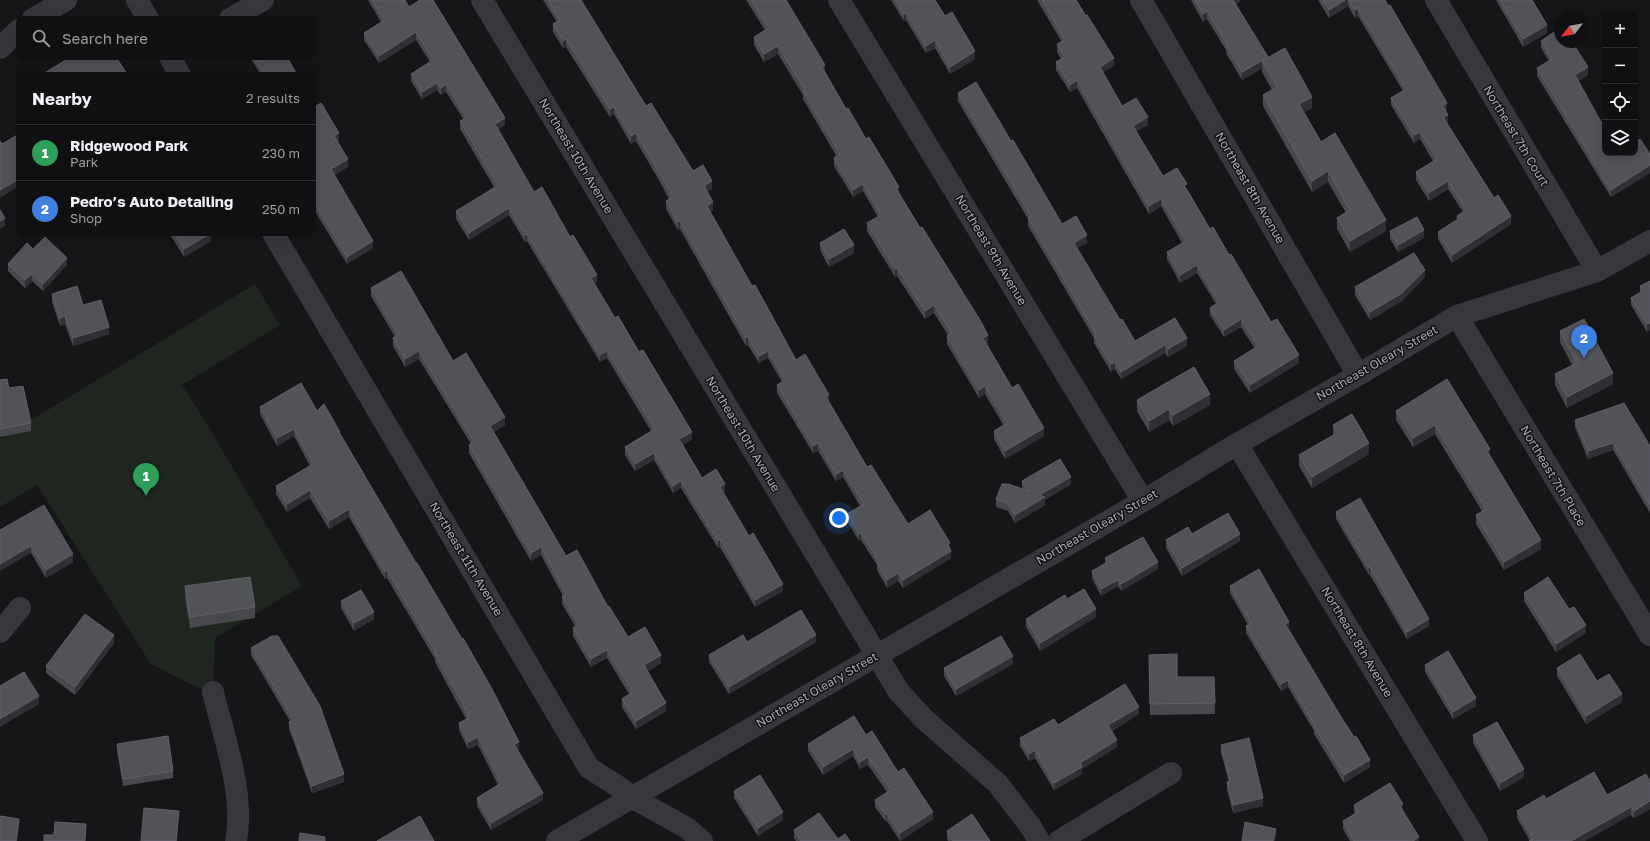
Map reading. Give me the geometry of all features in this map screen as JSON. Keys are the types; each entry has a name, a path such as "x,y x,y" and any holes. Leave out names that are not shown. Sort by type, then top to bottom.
{"street":[{"path":"39,16 66,0"},
{"path":"137,0 146,16"},
{"path":"235,16 263,0"},
{"name":"Northeast 10th Avenue","path":"482,0 899,692 924,719 998,784 1031,827 1038,841"},
{"name":"Northeast 9th Avenue","path":"839,0 1143,501"},
{"name":"Northeast 8th Avenue","path":"1141,0 1358,375"},
{"name":"Northeast 7th Court","path":"1436,0 1597,271"},
{"path":"0,48 16,33"},
{"path":"172,60 178,72"},
{"name":"Northeast 11th Avenue","path":"275,236 589,768 619,787 631,797 687,828 702,841"},
{"name":"Northeast Oleary Street","path":"557,841 1143,501 1237,444 1358,375 1456,316 1597,271 1650,241"},
{"name":"Northeast 7th Place","path":"1456,316 1650,635"},
{"name":"Northeast 8th Avenue","path":"1237,444 1477,841"},
{"path":"0,632 20,608"},
{"path":"213,692 237,790 239,826 236,841"},
{"path":"1059,841 1171,773"}],"shaded area":[{"path":"255,284 280,325 182,385 207,424 302,586 215,638 213,692 192,685 151,664 37,485 0,507 0,439"}],"building":[{"path":"372,0 405,0 409,7 420,0 433,0 505,118 495,124 534,192 542,187 570,237 573,235 597,275 591,278 615,318 618,316 639,352 643,350 692,432 679,439 702,478 716,469 725,484 720,487 749,536 753,533 783,584 755,600 720,539 718,541 681,481 673,486 654,453 635,464 625,447 655,429 607,351 600,355 527,234 525,235 509,208 469,233 456,211 498,186 460,121 467,118 446,84 441,88 437,83 422,92 411,74 433,60 416,32 379,56 364,33 385,20"},
{"path":"548,0 581,0 646,106 651,103 693,171 703,165 712,181 704,186 713,202 707,206 752,286 755,285 796,360 805,354 829,395 826,397 867,467 871,465 908,524 930,510 950,543 948,544 951,551 903,580 898,573 887,580 877,562 879,561 861,533 859,534 847,514 864,504 843,470 836,474 818,443 813,446 777,385 785,380 768,351 759,356 748,337 746,338 680,221 678,222 666,201 673,197 636,133 631,136 614,107 610,109 566,39 563,41 553,24 560,20"},
{"path":"751,0 786,0 825,65 822,67 846,109 848,108 866,139 869,137 899,187 896,188 920,228 922,227 980,320 988,335 983,338 1012,388 1018,384 1044,428 1005,451 994,431 1007,423 985,386 979,390 947,336 952,333 934,305 925,311 897,268 895,269 867,223 881,215 863,184 853,190 834,158 840,154 803,91 805,90 778,46 764,54 754,37 769,28"},
{"path":"895,0 935,0 945,16 952,12 975,51 950,67 935,40 926,46 906,13 904,14"},
{"path":"1042,0 1076,0 1086,16 1087,15 1114,58 1100,67 1122,106 1136,98 1148,117 1133,126 1163,176 1177,168 1187,184 1184,185 1210,229 1213,227 1229,255 1231,254 1271,322 1277,319 1299,355 1250,385 1234,361 1258,346 1241,319 1224,330 1210,308 1219,302 1197,265 1180,275 1167,252 1186,241 1161,199 1149,206 1077,80 1070,85 1056,62 1065,57 1057,44 1065,40"},
{"path":"1195,0 1233,0 1268,57 1242,72 1207,11 1203,14"},
{"path":"1323,0 1345,0 1329,10"},
{"path":"1348,0 1385,0 1388,6 1390,5 1447,103 1443,106 1448,115 1443,117 1494,198 1498,195 1511,216 1452,255 1438,232 1458,219 1457,216 1466,210 1448,181 1429,193 1416,172 1437,159 1420,132 1414,135 1391,98 1406,89 1358,9 1355,10"},
{"path":"1500,0 1532,0 1547,25 1523,39"},
{"path":"1554,32 1554,48 1576,48 1588,67 1575,75 1602,124 1602,156 1638,156 1638,141 1640,139 1650,154 1650,165 1611,190 1537,68 1552,59 1541,41"},
{"path":"1285,48 1312,97 1299,104 1321,142 1335,133 1386,220 1350,241 1337,218 1350,210 1328,171 1312,181 1263,95 1277,87 1262,61"},
{"path":"66,60 118,60 126,72 46,72"},
{"path":"256,60 289,60 295,72 263,72"},
{"path":"976,82 1011,141 1013,140 1062,224 1076,216 1087,235 1074,243 1120,320 1122,319 1135,341 1175,318 1187,338 1168,349 1165,345 1121,372 1115,362 1111,364 1094,336 1096,334 1028,218 1031,216 958,93"},
{"path":"321,103 339,133 334,136 348,159 331,169 373,241 347,257 316,205 316,106"},
{"path":"16,136 16,181 0,190 0,141 2,144"},
{"path":"0,210 5,218 0,221"},
{"path":"1417,217 1424,230 1398,245 1390,231"},
{"path":"844,229 854,245 829,259 820,243"},
{"path":"176,236 206,236 184,249"},
{"path":"45,237 67,258 43,284 32,274 25,280 8,264 27,243 33,249"},
{"path":"1414,253 1425,270 1402,293 1370,312 1355,287"},
{"path":"401,271 453,361 466,353 505,417 490,426 566,556 577,550 608,607 609,606 628,637 645,627 661,655 644,665 666,703 636,721 622,699 633,692 607,650 591,659 573,628 578,624 562,596 566,594 541,547 531,553 469,445 474,442 419,351 405,359 393,338 398,335 371,288"},
{"path":"1650,281 1650,323 1647,324 1631,298 1643,291 1640,286"},
{"path":"77,286 83,305 101,300 109,327 73,338 65,316 60,318 52,294"},
{"path":"1584,319 1613,373 1567,397 1555,374 1577,363 1560,331"},
{"path":"1194,367 1210,394 1173,415 1169,409 1149,421 1137,400"},
{"path":"7,379 9,388 23,386 31,423 0,429 0,380"},
{"path":"1447,379 1490,449 1487,451 1541,540 1504,562 1476,515 1486,509 1435,425 1413,438 1396,411"},
{"path":"301,383 317,411 324,404 416,563 462,639 463,638 492,689 519,742 514,744 543,793 491,823 477,798 501,783 478,737 468,742 459,723 469,718 462,702 435,654 436,653 387,570 385,572 349,509 329,521 310,490 287,504 276,486 313,464 294,429 277,438 260,407"},
{"path":"1624,403 1650,446 1650,505 1613,443 1588,451 1575,420"},
{"path":"1352,414 1369,443 1312,477 1299,455 1337,433 1333,425"},
{"path":"1060,459 1071,477 1039,495 1045,497 1015,515 1008,503 996,499 1002,484 1008,484 1029,491 1022,481"},
{"path":"1360,498 1429,619 1407,632 1370,567 1369,568 1336,512"},
{"path":"44,505 73,554 46,570 31,546 0,564 0,530"},
{"path":"1228,513 1240,534 1182,568 1166,540 1188,527 1192,534"},
{"path":"1143,537 1158,562 1121,584 1118,580 1101,589 1092,571 1108,562 1105,558"},
{"path":"1259,569 1289,622 1285,624 1338,712 1354,737 1356,736 1370,760 1344,775 1288,680 1281,684 1246,626 1251,623 1230,586"},
{"path":"250,577 255,607 190,617 185,586"},
{"path":"1548,577 1569,609 1574,607 1586,625 1556,644 1524,593"},
{"path":"1084,589 1096,609 1040,643 1026,619 1065,595 1067,599"},
{"path":"361,590 374,612 354,623 341,601"},
{"path":"801,610 816,635 729,687 709,655 743,635 747,642"},
{"path":"85,614 114,635 75,687 46,666"},
{"path":"272,636 278,636 320,706 344,774 312,786 289,722 294,720 251,648"},
{"path":"1001,636 1013,656 956,689 944,668"},
{"path":"1448,651 1476,698 1453,712 1425,665"},
{"path":"1177,654 1177,677 1214,677 1215,703 1150,704 1149,655"},
{"path":"1580,654 1597,681 1609,674 1622,694 1586,716 1557,668"},
{"path":"24,672 39,696 0,719 0,686"},
{"path":"1125,684 1139,707 1108,725 1117,740 1080,763 1082,767 1054,783 1035,750 1029,754 1020,738 1054,719 1058,725"},
{"path":"854,716 866,735 872,731 898,772 904,768 933,812 900,833 875,800 891,790 868,757 860,762 853,749 823,767 808,744"},
{"path":"1497,722 1524,769 1500,783 1473,735"},
{"path":"168,736 173,771 123,779 117,744"},
{"path":"1249,738 1263,798 1233,805 1227,782 1230,781 1221,745"},
{"path":"1594,772 1607,795 1646,774 1650,781 1650,801 1634,811 1631,807 1571,841 1529,841 1533,839 1517,811 1544,795 1546,799"},
{"path":"760,775 783,812 758,828 734,791"},
{"path":"1390,783 1403,804 1400,806 1419,837 1413,841 1354,841 1343,821 1358,812 1354,805"},
{"path":"144,808 179,811 176,841 141,841"},
{"path":"819,813 838,839 845,834 850,841 801,841 794,830"},
{"path":"972,814 990,841 953,841 947,831"},
{"path":"0,816 19,819 16,841 0,841"},
{"path":"420,816 434,841 377,841"},
{"path":"55,822 86,824 85,841 44,841 44,835 54,835"},
{"path":"1245,822 1276,829 1273,841 1242,841"},
{"path":"300,833 325,837 325,841 299,841"}],"place":[{"name":"Pedro’s Auto Detailing","path":"1584,358"},
{"name":"Ridgewood Park","path":"146,496"}]}
